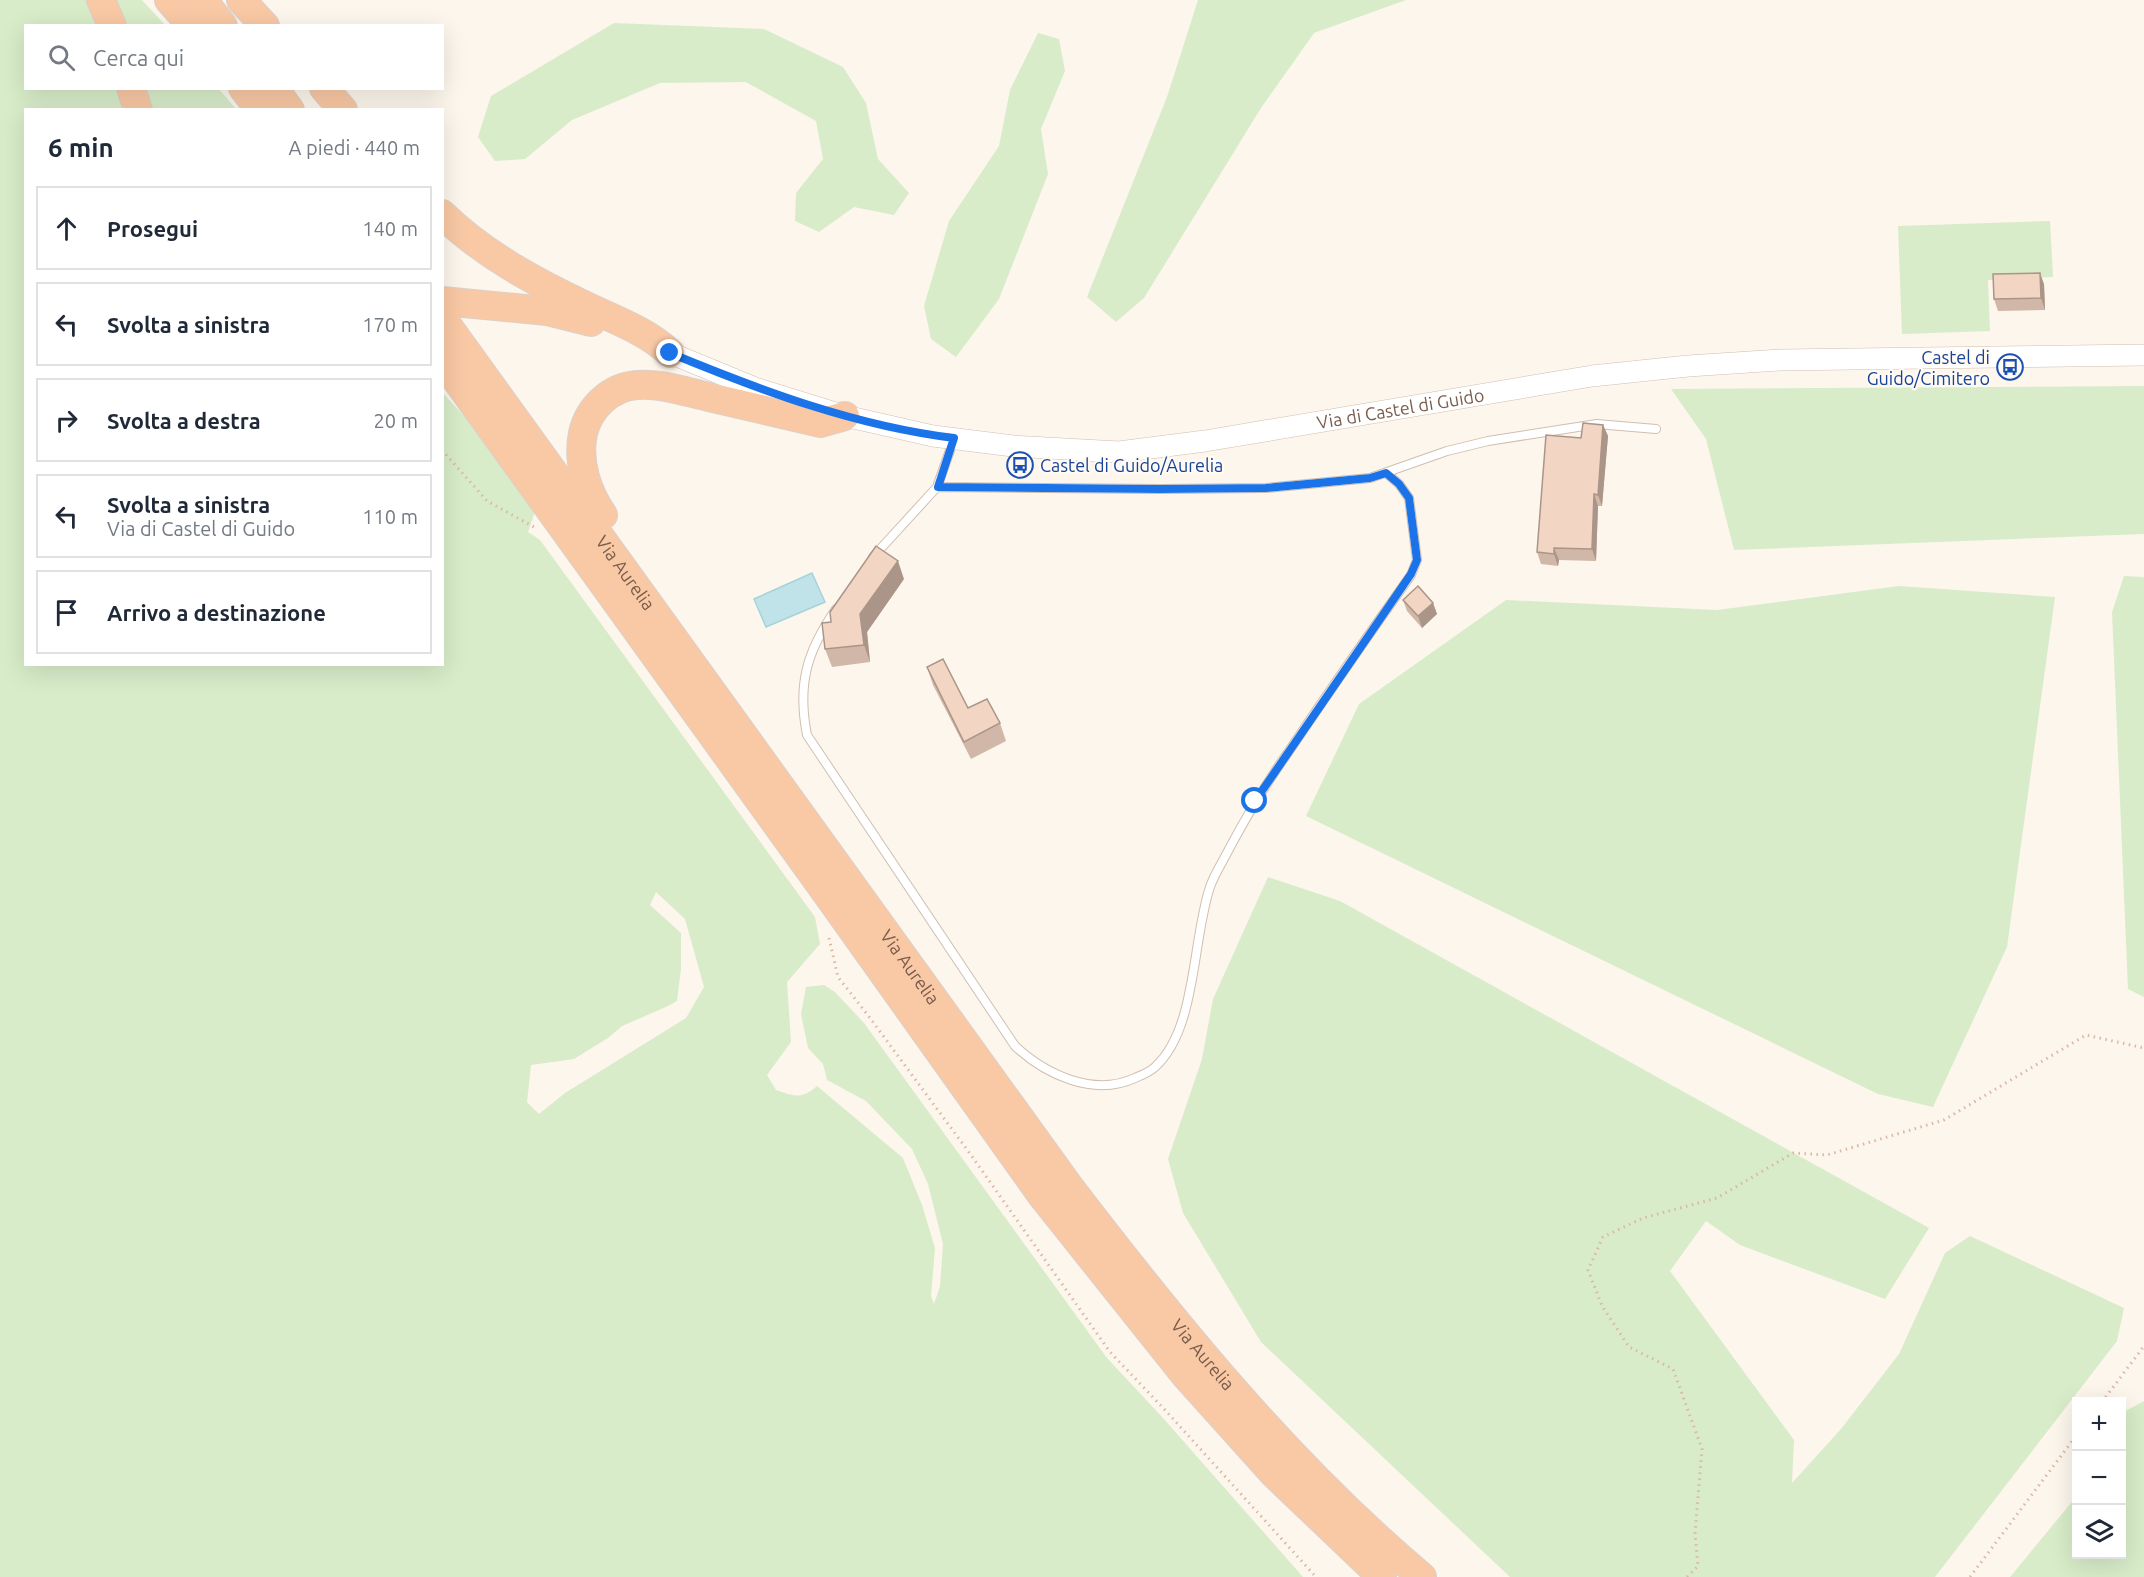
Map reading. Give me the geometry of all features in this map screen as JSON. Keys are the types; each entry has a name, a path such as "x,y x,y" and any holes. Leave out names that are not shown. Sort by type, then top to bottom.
{"highway":[{"path":"101,0 111,24"},
{"path":"169,0 190,24"},
{"path":"203,0 221,24"},
{"path":"241,0 263,24"},
{"path":"132,90 137,108"},
{"path":"245,90 258,108"},
{"path":"275,90 288,108"},
{"path":"326,90 341,108"},
{"path":"444,216 498,259 572,299 657,340 670,353"},
{"path":"444,301 512,306 587,320 650,348 670,353"},
{"name":"Via Aurelia","path":"444,321 1068,1185 1151,1293 1208,1362 1290,1450 1381,1543 1422,1577"},
{"name":"Via Aurelia","path":"444,363 1043,1197 1200,1391 1274,1474 1382,1577"},
{"path":"837,863 832,835 595,503 586,482 582,459 582,439 586,422 598,404 613,392 636,385 663,386 820,423 845,416"}],"street":[{"name":"Via di Castel di Guido","path":"670,353 755,388 845,416 933,436 1013,446 1119,452 1217,439 1592,376 1678,366 1780,360 2144,355"}],"lane":[{"path":"938,487 1266,488 1370,478 1447,451 1488,441 1597,424 1656,429"},
{"path":"865,568 904,522 938,487 954,438"},
{"path":"844,596 816,640 808,661 804,679 802,711 807,735 1016,1046 1031,1061 1053,1074 1078,1082 1098,1085 1115,1084 1131,1080 1152,1070 1164,1059 1172,1047 1186,1006 1210,886 1220,866 1255,801 1411,574 1417,560 1409,498 1399,484 1386,473"}],"path":[{"path":"444,452 487,501 536,529"},
{"path":"828,931 838,977 964,1146 1110,1352 1316,1577"},
{"path":"1687,1577 1698,1566 1695,1534 1702,1449 1673,1369 1629,1347 1602,1306 1588,1270 1603,1237 1643,1218 1717,1198 1793,1153 1827,1155 1944,1120 2086,1035 2144,1048"},
{"path":"2105,1397 2144,1346"},
{"path":"1970,1577 2072,1441"}],"green space":[{"path":"0,0 142,0 164,24 24,24 24,90 220,90 235,108 24,108 24,666 444,666 444,394 475,428 535,512 528,532 540,540 815,917 820,944 787,982 791,1042 767,1075 776,1090 797,1096 817,1086 903,1158 922,1205 935,1248 931,1296 934,1304 940,1286 943,1244 928,1184 912,1149 866,1101 827,1080 823,1064 808,1048 801,1014 806,987 824,985 835,992 864,1023 1107,1358 1303,1577 0,1577","holes":["656,892 685,919 704,987 686,1018 565,1093 539,1114 527,1102 531,1065 574,1059 608,1038 622,1026 677,1001 681,969 681,933 650,905"]},
{"path":"1198,0 1406,0 1314,33 1261,108 1144,298 1116,322 1087,297 1167,97"},
{"path":"614,23 764,29 843,67 866,103 878,159 909,193 894,215 854,207 819,232 795,221 796,193 823,159 816,121 746,82 660,83 572,120 525,159 495,161 478,137 491,96"},
{"path":"1038,33 1059,39 1065,71 1041,129 1048,174 999,299 956,357 931,339 924,306 949,221 999,146 1010,90"},
{"path":"2050,221 2053,277 1988,280 1990,331 1902,334 1898,226"},
{"path":"2144,386 2144,534 1734,550 1706,439 1671,389"},
{"path":"2124,576 2144,577 2144,997 2128,989 2112,612"},
{"path":"1899,586 2055,597 2007,947 1933,1107 1878,1094 1306,816 1359,704 1506,600 1717,610"},
{"path":"1268,877 1340,901 1929,1228 1885,1299 1740,1245 1706,1221 1670,1271 1794,1440 1792,1483 1841,1429 1899,1354 1945,1253 1970,1236 2124,1308 2117,1341 1935,1577 1510,1577 1261,1342 1183,1213 1168,1159 1202,1059 1213,999"},
{"path":"2144,1401 2144,1577 2010,1577 2072,1502 2072,1559 2126,1559 2126,1411"}],"water":[{"path":"812,573 825,602 766,627 754,599"}],"building":[{"path":"2040,273 2041,298 1994,299 1993,274"},
{"path":"1583,423 1603,425 1598,495 1594,494 1592,549 1554,548 1554,554 1537,552 1546,435 1581,438"},
{"path":"876,546 898,561 860,614 864,645 825,649 822,623 831,622 830,612"},
{"path":"1418,586 1433,603 1418,616 1403,600"},
{"path":"943,659 968,708 987,699 1000,723 964,742 927,667"}],"place":[{"name":"Castel di Guido/Cimitero","path":"2010,367"},
{"name":"Castel di Guido/Aurelia","path":"1020,465"}],"route":[{"path":"670,353 755,388 845,416 933,436 954,438 938,487 1266,488 1370,478 1386,473 1399,484 1409,498 1417,560 1411,574 1255,801"}]}
